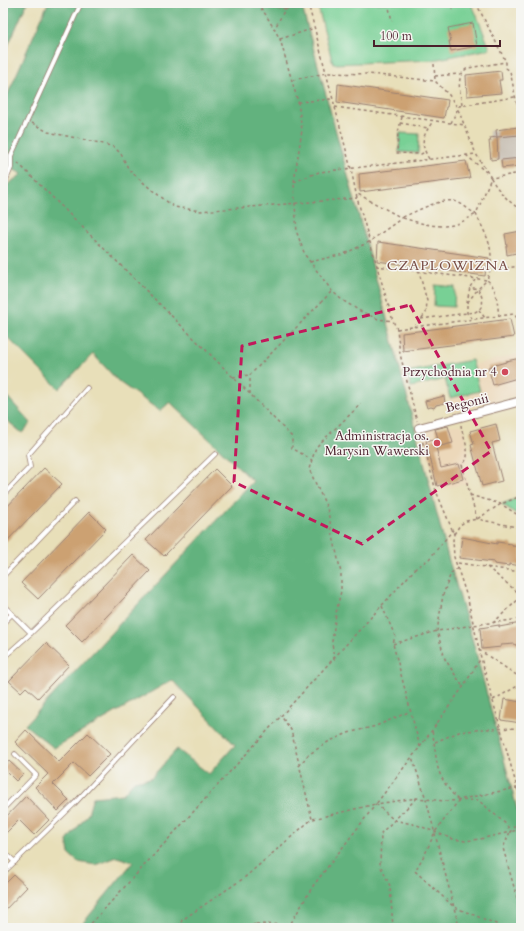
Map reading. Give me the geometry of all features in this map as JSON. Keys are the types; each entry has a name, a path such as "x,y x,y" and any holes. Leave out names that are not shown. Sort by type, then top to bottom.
{"street":[{"name":"Begonii","path":"419,428 521,401"}],"lane":[{"path":"3,187 11,168 11,156 82,3"},
{"path":"521,67 519,68 521,76"},
{"path":"3,495 30,467 28,455 87,388"},
{"path":"3,658 31,633 216,454"},
{"path":"3,576 76,501"},
{"path":"3,605 31,633"},
{"path":"3,623 12,614"},
{"path":"3,874 74,804 174,697"},
{"path":"3,809 36,775 15,754"},
{"path":"3,851 15,862"}],"path":[{"path":"258,3 285,9 310,8"},
{"path":"258,3 280,39 298,102 302,130 294,182 295,204 297,233 305,255 332,291 342,300 360,311 378,319 393,321"},
{"path":"308,3 351,169 357,198 396,329 400,354 436,491 454,534 453,551 521,802"},
{"path":"388,3 392,21"},
{"path":"450,3 453,10"},
{"path":"476,3 506,62 506,68 510,71 521,124"},
{"path":"274,30 285,9"},
{"path":"280,39 315,28"},
{"path":"435,76 460,74 468,68 506,62"},
{"path":"434,64 435,81"},
{"path":"292,80 326,73 369,74 435,81 449,95 457,107 476,154 491,178 512,204 521,210"},
{"path":"460,74 462,105"},
{"path":"451,123 457,107 515,97"},
{"path":"298,102 332,99"},
{"path":"335,107 465,125"},
{"path":"402,116 398,132 398,153 421,154 425,152"},
{"path":"27,121 48,132 114,147 121,154 130,170 174,207 201,211 357,198"},
{"path":"430,160 425,152 422,142 433,121"},
{"path":"400,123 428,128"},
{"path":"294,182 319,172 476,154"},
{"path":"466,155 488,173"},
{"path":"11,156 250,394 292,438 292,448 312,460"},
{"path":"491,178 521,173"},
{"path":"356,193 402,218 425,224 444,225 460,222 476,214 491,178"},
{"path":"310,262 344,254 369,242 402,218 442,202 457,202 476,214 491,248 492,260 487,280 467,303"},
{"path":"376,266 475,280 487,280 491,283 496,294 499,316"},
{"path":"490,270 521,266"},
{"path":"414,327 426,313 427,301 419,272"},
{"path":"472,319 467,313 467,303 470,287 475,280"},
{"path":"421,319 479,310 483,303 483,296 478,289 470,287"},
{"path":"233,377 250,375 332,291"},
{"path":"479,310 485,318"},
{"path":"396,329 514,314 521,323"},
{"path":"250,375 250,394"},
{"path":"334,660 332,642 341,591 341,574 326,508 309,469 316,447 361,404"},
{"path":"462,422 461,426 468,454 466,462 462,465 477,519"},
{"path":"470,495 500,504 521,518"},
{"path":"477,519 500,504 521,496"},
{"path":"454,534 460,525 466,521 477,519 521,528"},
{"path":"87,927 334,660 416,568 429,559 452,530"},
{"path":"457,563 521,572"},
{"path":"486,567 521,596 493,622"},
{"path":"458,568 451,573 443,595 437,631 445,659 463,687"},
{"path":"382,606 395,636 393,644 420,747"},
{"path":"393,644 437,631 493,622 521,620"},
{"path":"479,650 521,678"},
{"path":"288,928 313,886 432,731 463,687 481,658"},
{"path":"493,700 521,684"},
{"path":"298,766 308,755 328,742 348,733 376,726 410,711"},
{"path":"281,716 291,730 298,766 312,819"},
{"path":"435,742 459,732 521,728"},
{"path":"432,731 435,742 438,769 449,790 458,800"},
{"path":"412,757 426,798 458,923 461,928"},
{"path":"500,928 496,924 454,907 415,871 435,832 458,800 521,787"},
{"path":"179,928 182,920 244,878 312,819 376,804 417,798 444,801 478,800 507,825 510,832"},
{"path":"393,928 390,886 380,865 381,833 417,798"},
{"path":"376,804 394,820 417,825 453,839 465,841 480,839 521,829"},
{"path":"521,818 510,832 503,848 521,912"},
{"path":"241,928 256,924 290,925"},
{"path":"256,924 262,928"}],"highlighted area":[{"path":"410,305 491,451 362,544 234,482 242,346"}],"shaded area":[{"path":"518,127 521,141 521,166 502,168 501,160 491,160 489,131"},
{"path":"521,353 521,395 453,412 450,398 480,391 473,365"},
{"path":"448,425 462,425 469,453 467,463 464,467 468,483 438,490 423,433 424,430"}],"green space":[{"path":"3,3 27,3 3,57"},
{"path":"48,3 301,3 390,330 448,557 474,645 521,824 521,928 79,928 133,862 117,857 96,865 78,862 69,854 67,841 88,814 93,797 123,794 134,781 151,778 177,749 209,774 235,745 172,680 54,748 25,725 253,481 170,402 160,411 119,382 93,354 59,389 3,333 3,196 7,185 22,174 3,164 3,105"},
{"path":"317,3 471,3 490,49 433,60 333,64"},
{"path":"400,133 419,134 418,153 399,152"},
{"path":"435,285 455,287 454,307 434,306"},
{"path":"472,360 480,391 450,398 445,379 411,387 407,372"},
{"path":"3,392 31,423 22,433 3,417"},
{"path":"520,497 521,517 502,504"}],"building":[{"path":"473,23 477,46 451,51 449,41 451,41 448,28"},
{"path":"501,71 502,80 499,80 501,93 467,96 466,75"},
{"path":"338,84 448,100 447,107 444,118 337,102"},
{"path":"518,127 520,135 497,137 496,130"},
{"path":"497,137 498,159 491,160 489,141 491,141 490,138"},
{"path":"521,158 521,166 502,168 501,160"},
{"path":"466,161 470,178 360,192 359,174"},
{"path":"521,231 521,252 507,255 505,234"},
{"path":"378,242 489,258 488,266 486,266 485,276 377,261"},
{"path":"510,319 514,337 403,351 402,333"},
{"name":"Przychodnia nr 4","path":"521,358 521,377 493,385 488,367"},
{"path":"444,396 445,403 436,405 434,408 427,408 425,401"},
{"path":"496,424 500,441 492,443 502,481 482,486 471,445 474,444 470,431"},
{"path":"448,426 453,443 436,447 441,468 459,464 463,479 437,486 426,441 438,438 435,429"},
{"path":"44,468 62,484 3,545 3,511"},
{"path":"215,469 232,486 164,556 146,540"},
{"path":"89,512 106,529 38,599 21,583"},
{"path":"462,537 497,544 497,542 512,544 512,546 521,547 521,566 509,564 509,566 494,564 494,562 459,558"},
{"path":"133,555 150,571 82,642 65,625"},
{"path":"521,623 521,645 501,645 501,647 482,649 480,628 499,625 499,627"},
{"path":"46,643 69,665 38,698 26,687 21,692 9,681"},
{"path":"504,699 521,702 521,723 501,720"},
{"path":"26,730 59,762 88,733 110,754 88,776 74,763 53,784 69,800 58,811 35,787 48,774 15,742"},
{"path":"9,761 23,774 16,781 3,768"},
{"path":"26,796 49,820 34,835 19,820 3,836 3,820"},
{"path":"14,875 27,887 3,912 3,886"}],"place":[{"name":"Przychodnia nr 4","path":"505,372"},
{"name":"Administracja os. Marysin Wawerski","path":"437,443"}],"district":[{"name":"CZAPLOWIZNA","path":"448,265"}]}
